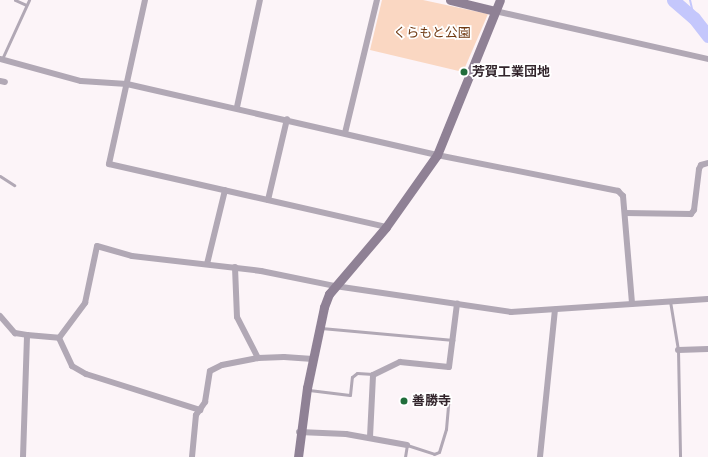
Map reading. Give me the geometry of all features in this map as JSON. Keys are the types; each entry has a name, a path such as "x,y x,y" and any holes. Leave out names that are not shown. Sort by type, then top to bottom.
{"street":[{"path":"145,0 109,164 386,227"},
{"path":"237,107 260,0"},
{"path":"345,133 377,0"},
{"path":"450,0 708,59"},
{"path":"298,457 299,432 324,307 335,286 386,227 436,155 500,0"},
{"path":"1,59 81,81 127,84 237,107 436,155 618,191 623,196 632,304"},
{"path":"268,200 287,119"},
{"path":"625,213 691,214 694,210 699,169 708,163"},
{"path":"206,264 224,190"},
{"path":"59,338 85,303 97,246 132,256 235,267 335,286 512,312 708,299"},
{"path":"235,267 237,317 258,358"},
{"path":"370,438 373,374 400,362 449,367 457,304"},
{"path":"540,457 555,310"},
{"path":"0,316 15,333 59,338"},
{"path":"23,457 27,335"},
{"path":"59,338 72,366 86,374 200,410"},
{"path":"678,350 708,348"},
{"path":"192,457 196,415 205,402 210,371 222,365 258,358 284,357 313,360"},
{"path":"299,432 370,438 407,445"}],"lane":[{"path":"15,0 26,5"},
{"path":"1,59 29,0"},
{"path":"0,176 14,185"},
{"path":"670,301 678,350 680,457"},
{"path":"319,328 453,340"},
{"path":"307,390 350,395 352,377 357,372 373,374"},
{"path":"405,457 407,445 434,454 439,452 446,429 449,394"}],"green space":[{"name":"くらもと公園","path":"382,0 423,0 488,14 463,72 370,50"}],"waterway":[{"path":"673,0 694,18 708,36"},
{"path":"690,0 694,18"}],"place":[{"name":"芳賀工業団地","path":"464,72"},
{"name":"善勝寺","path":"404,401"}]}
